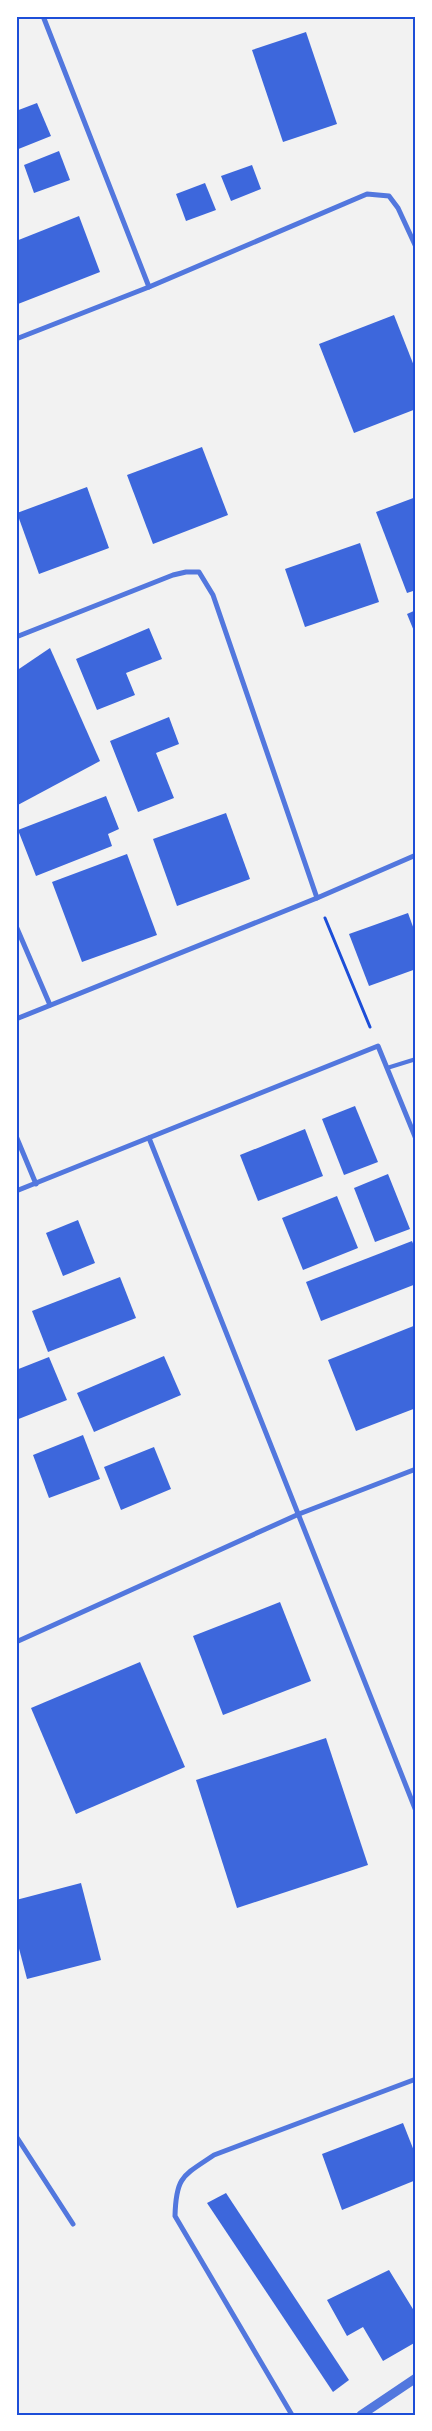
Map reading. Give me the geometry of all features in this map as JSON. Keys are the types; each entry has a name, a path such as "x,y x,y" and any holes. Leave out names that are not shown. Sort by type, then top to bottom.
{"street":[{"path":"43,16 149,287"},
{"path":"16,340 149,287 368,194 389,196 398,208 416,247"},
{"path":"16,637 173,575 199,572 213,595 317,898"},
{"path":"16,1019 317,898 416,856"},
{"path":"16,926 50,1005"},
{"path":"16,1192 378,1046 416,1139"},
{"path":"16,1136 36,1184"},
{"path":"149,1138 416,1811"},
{"path":"16,1642 299,1514 416,1469"},
{"path":"292,2415 175,2216 176,2192 186,2174 214,2155 416,2078"},
{"path":"16,2136 72,2224"},
{"path":"361,2415 416,2378"}],"lane":[{"path":"387,1068 416,1059"}],"path":[{"path":"317,898 378,1046"}],"building":[{"path":"306,32 337,124 283,142 252,50"},
{"path":"37,103 51,136 16,150 16,111"},
{"path":"59,151 70,180 34,193 24,165"},
{"path":"252,165 261,189 231,201 221,176"},
{"path":"205,183 216,210 186,221 176,194"},
{"path":"79,216 100,272 18,304 16,241"},
{"path":"394,315 416,371 416,409 354,433 319,344"},
{"path":"202,447 228,515 153,544 127,475"},
{"path":"87,487 109,548 39,574 17,513"},
{"path":"416,497 416,590 407,593 376,512"},
{"path":"360,543 379,602 305,627 285,569"},
{"path":"416,610 416,636 407,614"},
{"path":"149,628 162,659 126,673 135,695 97,710 76,659"},
{"path":"50,648 100,761 16,806 16,671"},
{"path":"169,717 179,744 156,753 174,798 138,812 110,741"},
{"path":"106,796 119,829 108,834 112,846 36,876 18,830"},
{"path":"226,813 250,879 177,906 153,839"},
{"path":"127,854 157,935 82,962 52,882"},
{"path":"408,913 416,935 416,969 369,986 349,934"},
{"path":"355,1106 378,1162 344,1175 322,1119"},
{"path":"305,1129 323,1176 258,1201 240,1155"},
{"path":"388,1174 410,1229 375,1242 354,1188"},
{"path":"337,1196 358,1248 303,1270 282,1218"},
{"path":"78,1220 95,1263 63,1276 46,1233"},
{"path":"412,1241 416,1251 416,1284 321,1321 306,1282"},
{"path":"120,1277 136,1318 48,1352 32,1311"},
{"path":"416,1325 416,1408 356,1431 328,1360"},
{"path":"164,1356 181,1395 94,1432 77,1393"},
{"path":"49,1357 67,1400 16,1420 16,1370"},
{"path":"83,1435 100,1479 49,1498 33,1455"},
{"path":"154,1447 171,1489 121,1510 104,1467"},
{"path":"280,1602 311,1681 223,1715 193,1636"},
{"path":"140,1662 185,1767 76,1814 31,1708"},
{"path":"326,1738 368,1865 237,1908 196,1780"},
{"path":"81,1883 101,1960 27,1979 16,1937 16,1900"},
{"path":"403,2123 416,2156 416,2180 342,2210 322,2154"},
{"path":"226,2193 349,2380 333,2392 207,2203"},
{"path":"389,2270 416,2314 416,2342 383,2361 363,2327 347,2336 327,2300"}]}
